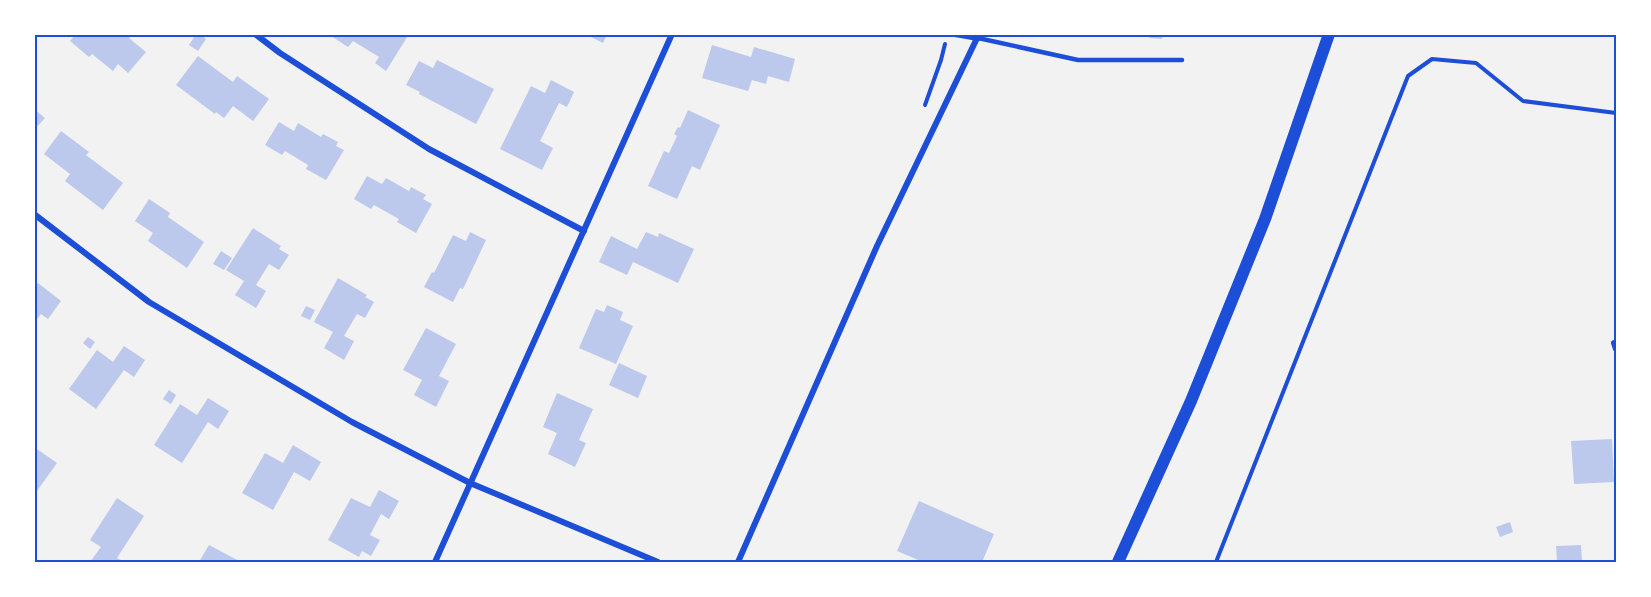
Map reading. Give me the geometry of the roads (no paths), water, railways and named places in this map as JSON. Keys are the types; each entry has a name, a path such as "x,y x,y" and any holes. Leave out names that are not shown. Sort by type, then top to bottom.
{"main road":[{"path":"1118,562 1191,401 1256,240 1329,34"}],"street":[{"path":"255,34 280,53 429,149 584,231"},
{"path":"435,562 672,34"},
{"path":"738,562 877,246 979,36 955,34"},
{"path":"34,214 149,302 352,422 470,483 658,562"}],"lane":[{"path":"979,36 1078,60 1182,60"}]}
